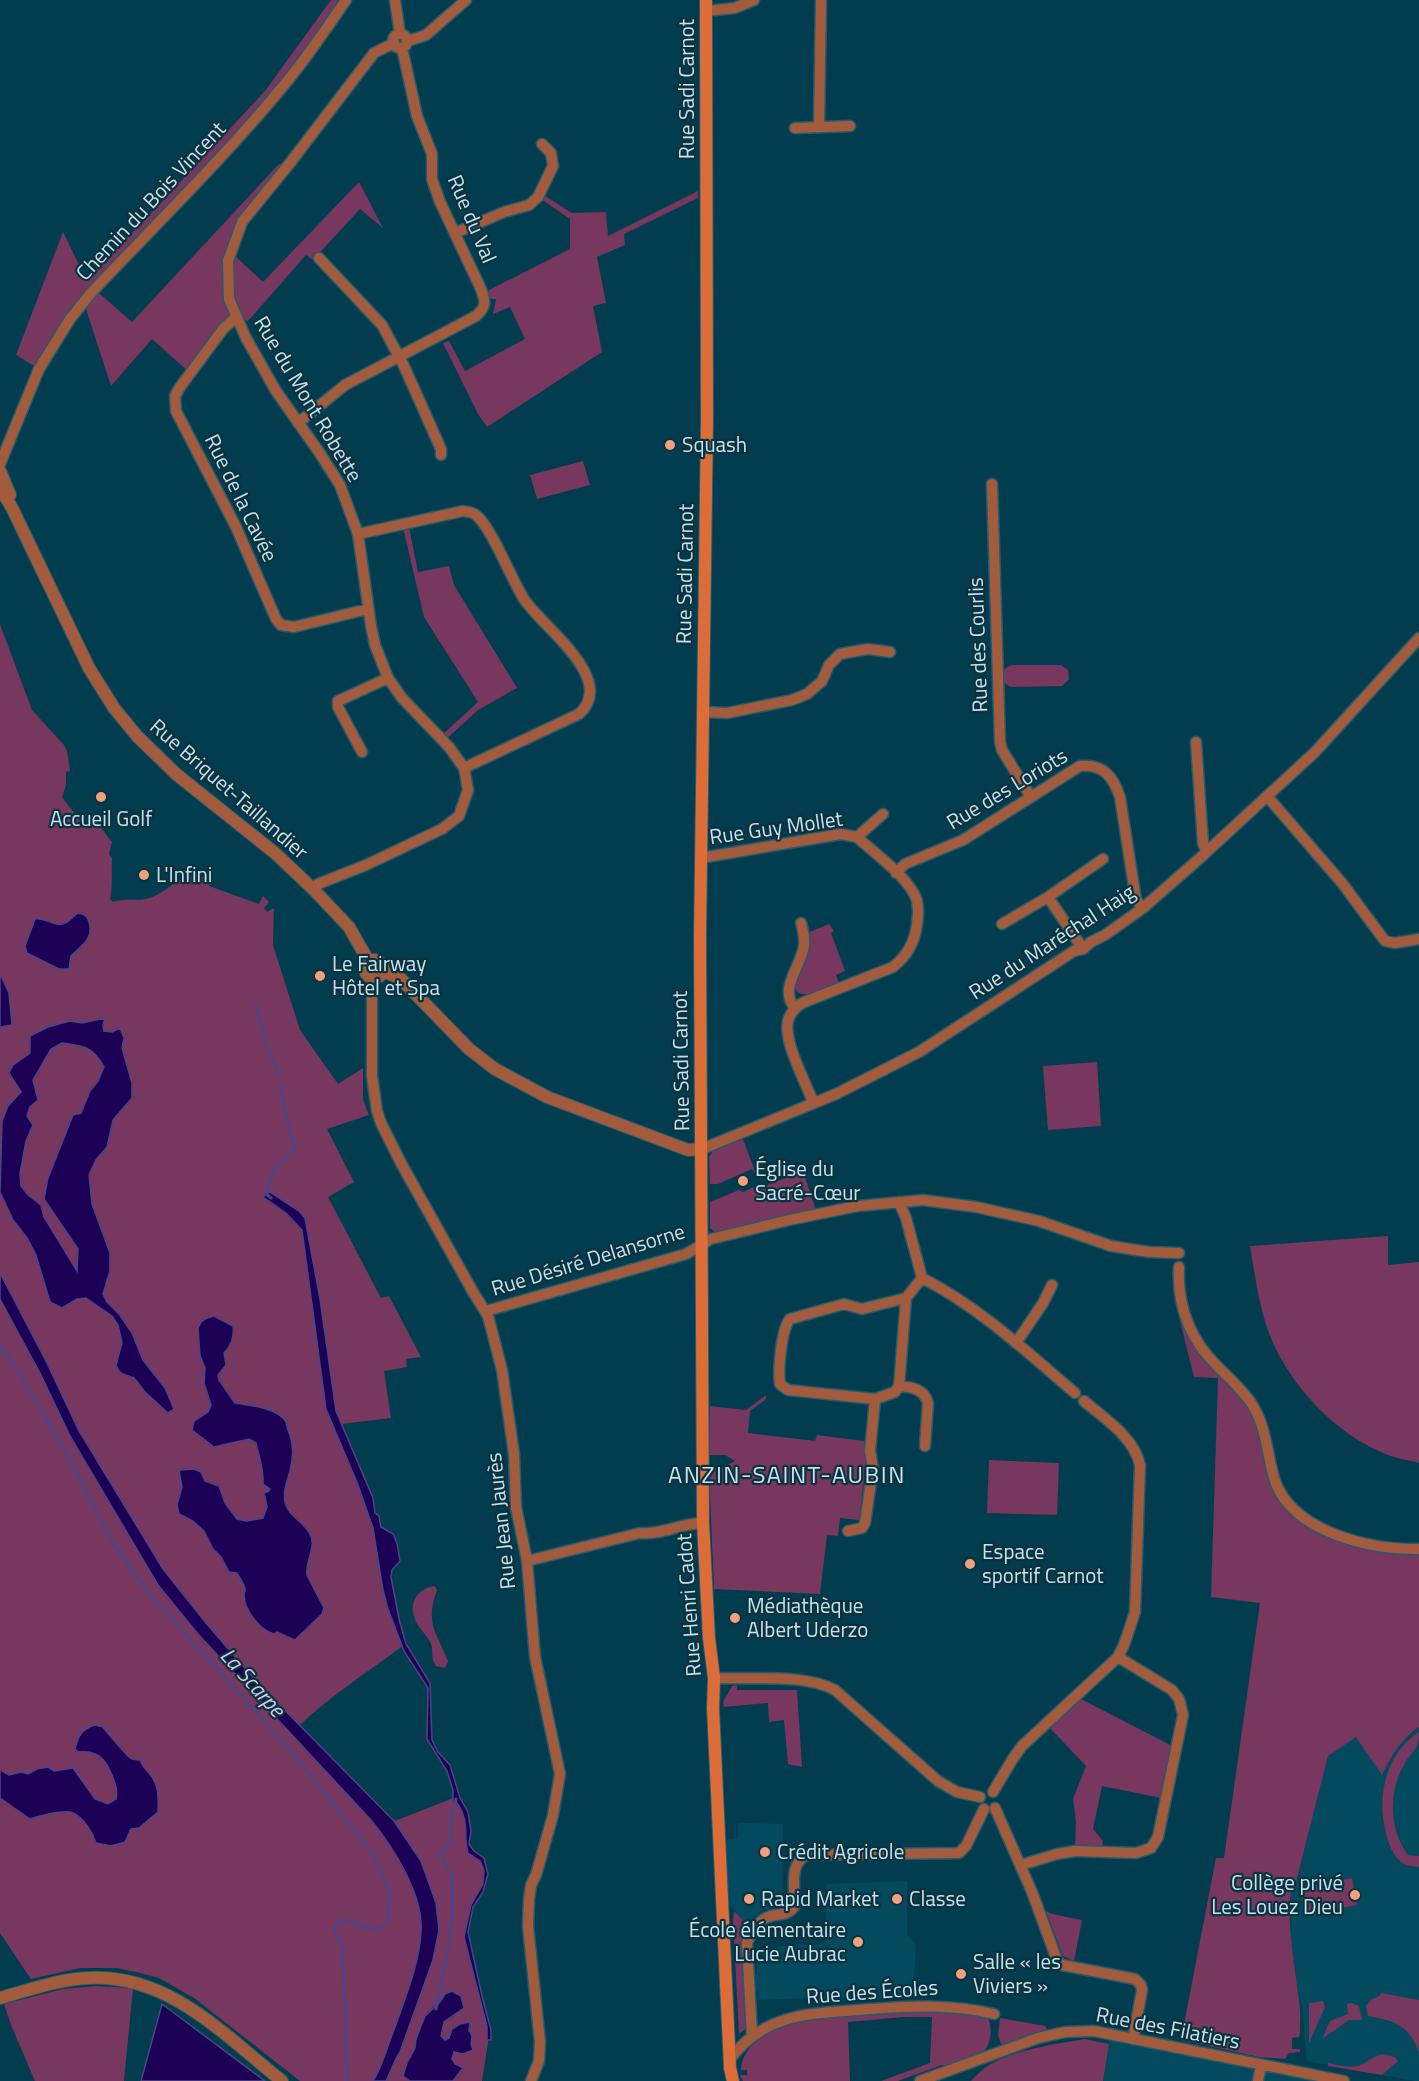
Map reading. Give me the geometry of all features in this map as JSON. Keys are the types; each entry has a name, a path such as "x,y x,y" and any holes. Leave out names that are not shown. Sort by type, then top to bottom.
{"main road":[{"name":"Rue Sadi Carnot","path":"702,1149 701,858 708,340 706,5"},
{"name":"Rue Henri Cadot","path":"702,1149 703,1523 709,1638 714,1678 713,1708 730,2059 733,2081"}],"street":[{"name":"Chemin du Bois Vincent","path":"0,464 4,447 39,369 70,319 91,292 243,132 283,86 309,54 346,0"},
{"name":"Rue du Val","path":"395,0 417,116 432,154 432,179 440,202 485,300 484,307 476,316 399,357"},
{"name":"Rue du Mont Robette","path":"465,768 449,747 402,698 388,678 375,645 358,534 340,485 276,392 236,317 229,299 227,273 228,261 242,222 374,53 401,41 426,35 466,0"},
{"path":"706,5 735,8 754,0"},
{"path":"819,127 821,0"},
{"path":"795,128 850,126"},
{"path":"455,232 504,212 529,205 538,197 553,166 551,153 542,144"},
{"path":"319,258 382,325 441,449 441,455"},
{"name":"Rue de la Cavée","path":"236,317 223,329 180,387 175,396 176,411 236,527 276,620 281,625 294,627 369,609"},
{"path":"298,423 345,386 399,357"},
{"name":"Rue Briquet-Taillandier","path":"0,471 12,508"},
{"name":"Rue des Courlis","path":"992,484 1000,742 1002,750 1031,797"},
{"name":"Rue Briquet-Taillandier","path":"0,488 12,508 89,668 114,708 137,736 170,768 275,853 314,890 349,927 369,962 364,970 367,975 377,976"},
{"path":"314,890 318,884 366,865 442,829 459,816 468,790 465,768 579,714 585,709 591,696 591,688 584,672 571,651 524,601 488,531 476,515 463,511 358,534"},
{"name":"Rue du Maréchal Haig","path":"702,1149 836,1094 919,1052 1074,951 1083,950 1091,942 1105,935 1143,908 1315,752 1419,638"},
{"path":"703,712 727,713 792,700 807,694 822,681 829,665 840,654 868,649 890,652"},
{"path":"362,752 360,739 338,707 337,697 388,678"},
{"path":"1196,742 1203,843 1206,850"},
{"name":"Rue des Loriots","path":"896,873 905,864 963,840 1080,766 1092,765 1106,773 1116,786 1120,797 1136,900 1143,908"},
{"path":"1267,796 1342,883 1385,941 1395,943 1419,939"},
{"name":"Rue Guy Mollet","path":"701,858 841,834 857,837 883,814"},
{"path":"813,1102 790,1042 788,1019 795,1008 802,1003 893,967 903,959 911,947 916,931 918,910 917,900 912,890 857,837"},
{"path":"1002,924 1048,897 1103,859"},
{"path":"1048,897 1083,950"},
{"path":"795,1008 789,1001 788,991 804,947 801,923"},
{"path":"377,976 388,973 401,979 468,1049 530,1090 688,1150 702,1149"},
{"name":"Rue Jean Jaurès","path":"377,976 372,1076 377,1111 400,1163 486,1311 502,1370 514,1454 516,1507 528,1561 530,1616 535,1657 560,1774 555,1806 529,1899 528,1926 540,2042 539,2061 531,2081"},
{"name":"Rue Désiré Delansorne","path":"486,1311 686,1254 711,1239 858,1206 899,1202 923,1200 976,1207 1039,1221 1111,1246 1149,1252 1179,1253"},
{"path":"899,1202 906,1218 922,1278 968,1306 1075,1393"},
{"path":"1179,1267 1180,1296 1185,1317 1196,1341 1253,1406 1264,1431 1279,1492 1291,1508 1305,1519 1340,1536 1381,1547 1419,1549"},
{"path":"906,1298 862,1309 844,1304 790,1319 786,1323 778,1376 780,1384 788,1390 875,1399 895,1392 899,1386 906,1298 922,1278"},
{"path":"1016,1343 1043,1303 1052,1285"},
{"path":"899,1386 913,1388 922,1392 927,1398 925,1446"},
{"path":"848,1531 862,1528 865,1523 873,1468 870,1451 875,1399"},
{"path":"993,1792 1022,1746 1118,1657 1135,1612 1140,1465 1138,1454 1132,1444 1084,1401"},
{"path":"528,1561 572,1552 597,1543 640,1533 647,1534 691,1523 703,1523"},
{"path":"1021,1865 1076,1851 1136,1853 1150,1848 1158,1837 1183,1715 1179,1699 1172,1690 1118,1657"},
{"path":"714,1678 805,1680 827,1685 938,1781 957,1792 980,1797"},
{"path":"990,1808 980,1806 980,1797 985,1792 993,1792"},
{"path":"752,2036 747,1943 763,1919 786,1914 794,1907 795,1867 801,1858 806,1855 958,1854 998,1799 993,1792"},
{"path":"990,1808 1021,1865 1057,1960 1062,1965 1135,1979 1141,1985 1133,2039"},
{"path":"0,1998 87,1978 126,1979 150,1986 178,2000 282,2081"},
{"name":"Rue des Écoles","path":"730,2059 752,2036 772,2025 817,2012 930,2006 978,2010 994,2014"},
{"name":"Rue des Filatiers","path":"920,2081 1038,2038 1065,2032 1094,2031 1344,2081"},
{"path":"1258,2081 1262,2065"}],"shaded area":[{"path":"331,0 346,0 309,54 92,292 100,294 132,322 279,164 290,163 259,202 231,252 263,282 359,182 383,228 360,209 313,260 306,255 248,321 236,317 190,373 152,339 111,386 86,309 82,305 39,369 16,355 63,232 86,279 142,223 265,91"},
{"path":"698,191 698,198 624,234 625,245 597,257 606,303 593,306 602,352 487,427 478,414 443,343 449,341 465,371 525,339 510,307 493,314 496,299 489,299 489,290 570,249 570,219 538,197 545,196 572,213 606,212 608,236"},
{"path":"583,461 590,485 537,499 530,475"},
{"path":"408,522 418,572 449,566 454,585 517,688 478,710 443,742 443,734 478,702 424,617 404,532 403,524"},
{"path":"0,624 32,710 67,751 70,771 66,772 66,785 62,797 84,826 97,823 112,842 109,854 112,858 110,899 113,902 146,899 164,891 192,872 213,881 209,886 259,904 263,896 269,902 264,908 267,912 274,908 273,945 300,1030 338,1084 363,1068 363,1099 369,1115 327,1129 354,1182 328,1197 381,1298 389,1296 421,1357 406,1359 407,1367 384,1371 391,1418 341,1424 387,1569 404,1645 335,1695 296,1729 387,1824 456,1797 466,1813 469,1845 472,1852 484,1864 485,1883 473,1905 466,1934 490,2030 482,2081 453,2081 463,2068 455,2064 452,2059 454,2052 468,2053 471,2025 445,2040 441,2036 444,2022 453,2017 463,2005 461,1996 455,1992 448,1992 425,2017 415,2049 403,2076 410,2081 300,2081 194,1998 159,1978 116,1968 80,1968 31,1979 0,1933"},
{"path":"1012,665 1061,665 1068,670 1069,679 1062,686 1011,687 1004,682 1002,675 1005,669"},
{"path":"829,924 834,931 831,933 845,971 836,975 839,983 823,990 813,994 797,992 794,984 807,933"},
{"path":"1097,1062 1101,1126 1048,1130 1043,1066"},
{"path":"743,1139 756,1174 752,1169 718,1184 710,1184 709,1157 713,1151"},
{"path":"803,1171 816,1210 716,1233 710,1228 710,1202 739,1190 743,1192 754,1187 755,1190"},
{"path":"1388,1236 1388,1265 1419,1262 1419,1463 1388,1455 1351,1435 1333,1422 1303,1391 1279,1355 1270,1336 1260,1303 1250,1246"},
{"path":"1185,1317 1196,1341 1245,1394 1291,1508 1340,1536 1419,1549 1419,1727 1397,1748 1382,1775 1356,1737 1328,1756 1290,1904 1291,1938 1300,2012 1300,2033 1299,2037 1292,2038 1292,2049 1300,2049 1300,2052 1289,2053 1285,2059 1259,2057 1181,2040 1216,1858 1224,1858 1260,1603 1211,1597 1218,1378 1194,1377 1180,1321"},
{"path":"766,1395 766,1399 750,1411 748,1433 815,1441 817,1435 864,1441 866,1463 859,1520 840,1518 838,1536 827,1535 820,1594 714,1589 709,1468 722,1468 735,1461 725,1455 709,1455 710,1406 746,1410"},
{"path":"989,1460 1059,1463 1057,1515 987,1513"},
{"path":"435,1586 437,1590 432,1619 448,1661 445,1668 436,1666 434,1663 430,1641 417,1624 413,1610 418,1594"},
{"path":"737,1685 737,1690 797,1690 802,1767 788,1764 784,1720 769,1722 768,1703 724,1707 723,1702 732,1686"},
{"path":"1078,1695 1083,1700 1176,1748 1166,1799 1102,1786 1093,1829 1103,1841 1102,1851 1075,1851 1076,1821 1073,1799 1086,1766 1046,1724"},
{"name":"Collège privé Les Louez Dieu","path":"1419,1727 1419,2081 1415,2081 1307,2061 1302,2003 1291,1947 1290,1905 1292,1886 1296,1882 1328,1756 1356,1736 1382,1774 1404,1739"},
{"path":"1419,1732 1416,1747 1407,1760 1395,1787 1393,1811 1394,1823 1402,1845 1408,1855 1419,1856 1419,1867 1403,1863 1393,1852 1386,1833 1382,1805 1386,1777 1391,1764 1408,1741"},
{"path":"738,1823 783,1824 782,1910 763,1910 748,1925 727,1902 724,1840 738,1839"},
{"path":"1352,1878 1357,1905 1305,1915 1300,1888"},
{"name":"École élémentaire Lucie Aubrac","path":"907,1881 907,1934 916,1946 913,1990 909,1998 874,2000 866,1993 859,1993 850,1994 851,2001 846,2001 845,1997 758,2000 754,1975 757,1975 757,1958 763,1958 763,1953 768,1952 768,1947 825,1944 827,1884"},
{"path":"734,1911 748,1925 742,1942 746,2023 745,2029 739,2034 733,1921"},
{"path":"1046,1911 1082,1920 1074,1961 1063,1956"},
{"path":"96,1986 133,1988 124,2081 35,2081 4,2004 63,1989"},
{"path":"1381,1993 1419,2000 1419,2052 1410,2036 1400,2026 1394,2022 1368,2016 1366,2006"},
{"path":"1323,2001 1325,2007 1309,2043 1309,2003"},
{"path":"1352,2003 1359,2006 1362,2020 1349,2020 1322,2039 1330,2021 1348,2014 1347,2004"},
{"path":"931,2010 988,2018 990,2036 983,2053 898,2081 881,2081 930,2063 932,2017 903,2017 848,2022 850,2081 743,2081 740,2075 747,2075 747,2070 741,2070 748,2050 766,2035 791,2025 852,2014"},
{"path":"1000,2018 1045,2026 1047,2030 1006,2045 1001,2044 998,2035"},
{"path":"1110,2034 1344,2081 1103,2081"},
{"path":"1085,2039 1109,2044 1103,2081 971,2081 991,2064 1016,2053"},
{"path":"1383,2054 1395,2057 1398,2061 1382,2075 1328,2066 1328,2063 1348,2067 1357,2066"}],"water":[{"path":"78,913 87,918 90,933 86,941 71,956 69,969 59,969 27,953 25,946 35,919 62,924"},
{"path":"0,974 9,993 12,1025 0,1027"},
{"path":"105,1018 104,1031 112,1032 120,1028 124,1038 122,1048 132,1083 132,1098 113,1120 107,1147 96,1160 89,1175 92,1204 110,1253 110,1271 103,1294 132,1333 143,1360 165,1388 174,1409 168,1413 145,1392 134,1378 119,1371 116,1365 122,1343 118,1325 112,1316 86,1298 77,1299 62,1308 50,1302 36,1255 27,1238 13,1220 0,1192 2,1121 8,1106 21,1092 9,1073 13,1065 30,1053 30,1036 48,1027 70,1021 82,1023","holes":["62,1043 87,1048 96,1055 104,1067 81,1113 73,1115 48,1178 44,1199 78,1249 77,1271 44,1217 41,1205 21,1186 20,1174 26,1141 33,1125 27,1116 30,1107 38,1100 33,1080 51,1049"]},
{"path":"270,1192 299,1211 305,1218 320,1299 336,1411 373,1498 375,1513 379,1516 381,1527 393,1534 397,1543 400,1561 392,1570 391,1577 406,1644 430,1683 432,1740 438,1752 450,1765 460,1798 468,1812 471,1831 469,1844 484,1858 488,1874 483,1892 473,1907 468,1932 491,2030 491,2040 487,2040 487,2026 464,1937 471,1905 483,1884 484,1870 480,1861 468,1853 464,1816 457,1803 453,1802 453,1790 447,1771 427,1739 428,1688 404,1651 388,1609 373,1528 358,1485 326,1409 302,1230 286,1213 263,1197"},
{"name":"La Scarpe","path":"0,1273 79,1431 163,1569 255,1680 394,1821 421,1861 436,1903 439,1930 433,1960 400,2052 386,2081 373,2081 411,1982 420,1945 421,1918 418,1903 405,1872 389,1844 371,1820 198,1634 158,1585 70,1436 40,1373 0,1299"},
{"path":"214,1316 233,1326 232,1341 224,1353 226,1365 218,1375 219,1380 235,1403 270,1410 282,1417 291,1440 293,1450 285,1490 285,1502 286,1507 304,1526 312,1539 307,1575 324,1608 322,1614 295,1640 277,1632 274,1634 269,1632 259,1624 247,1608 245,1588 237,1573 229,1572 204,1531 193,1521 179,1514 177,1505 182,1487 179,1471 181,1470 194,1469 201,1472 205,1481 219,1486 225,1503 237,1519 247,1521 263,1518 267,1507 264,1493 270,1489 263,1484 256,1443 249,1439 214,1447 192,1430 194,1421 208,1412 211,1405 204,1383 205,1368 200,1356 198,1328 201,1322"},
{"path":"95,1725 103,1727 130,1758 140,1760 155,1781 158,1794 158,1812 139,1828 131,1829 125,1842 111,1846 96,1843 88,1826 73,1813 58,1812 30,1819 0,1798 0,1770 9,1775 21,1772 28,1774 48,1767 54,1771 73,1768 95,1799 108,1804 116,1799 114,1781 100,1756 90,1752 78,1752 75,1749 81,1734"},
{"path":"452,1991 461,1996 464,2008 444,2022 441,2036 445,2040 449,2038 452,2029 470,2022 469,2030 473,2050 463,2054 454,2052 452,2059 455,2064 463,2068 453,2081 410,2081 403,2076 425,2016 445,1994"},
{"path":"162,2004 265,2081 141,2081"}],"waterway":[{"path":"256,1003 265,1042 280,1075"},
{"path":"271,1198 266,1194 273,1171 295,1148 284,1108 281,1084"},
{"name":"La Scarpe","path":"0,1345 73,1465 114,1545 149,1593 290,1750 373,1854 390,1893 388,1919 384,1925 373,1930 347,1919 333,1927 343,1949 347,2081"},
{"path":"436,2009 449,1945 453,1905 451,1875 440,1852 451,1843 451,1818 456,1799"}],"place":[{"name":"Squash","path":"670,445"},
{"name":"Accueil Golf","path":"101,797"},
{"name":"L'Infini","path":"144,875"},
{"name":"Le Fairway Hôtel et Spa","path":"320,976"},
{"name":"Église du Sacré-Cœur","path":"743,1181"},
{"name":"Espace sportif Carnot","path":"970,1564"},
{"name":"Médiathèque Albert Uderzo","path":"735,1618"},
{"name":"Crédit Agricole","path":"765,1852"},
{"name":"Collège privé Les Louez Dieu","path":"1355,1895"},
{"name":"Rapid Market","path":"749,1899"},
{"name":"Classe","path":"897,1899"},
{"name":"École élémentaire Lucie Aubrac","path":"858,1942"},
{"name":"Salle « les Viviers »","path":"961,1974"}],"district":[{"name":"ANZIN-SAINT-AUBIN","path":"787,1475"}]}
